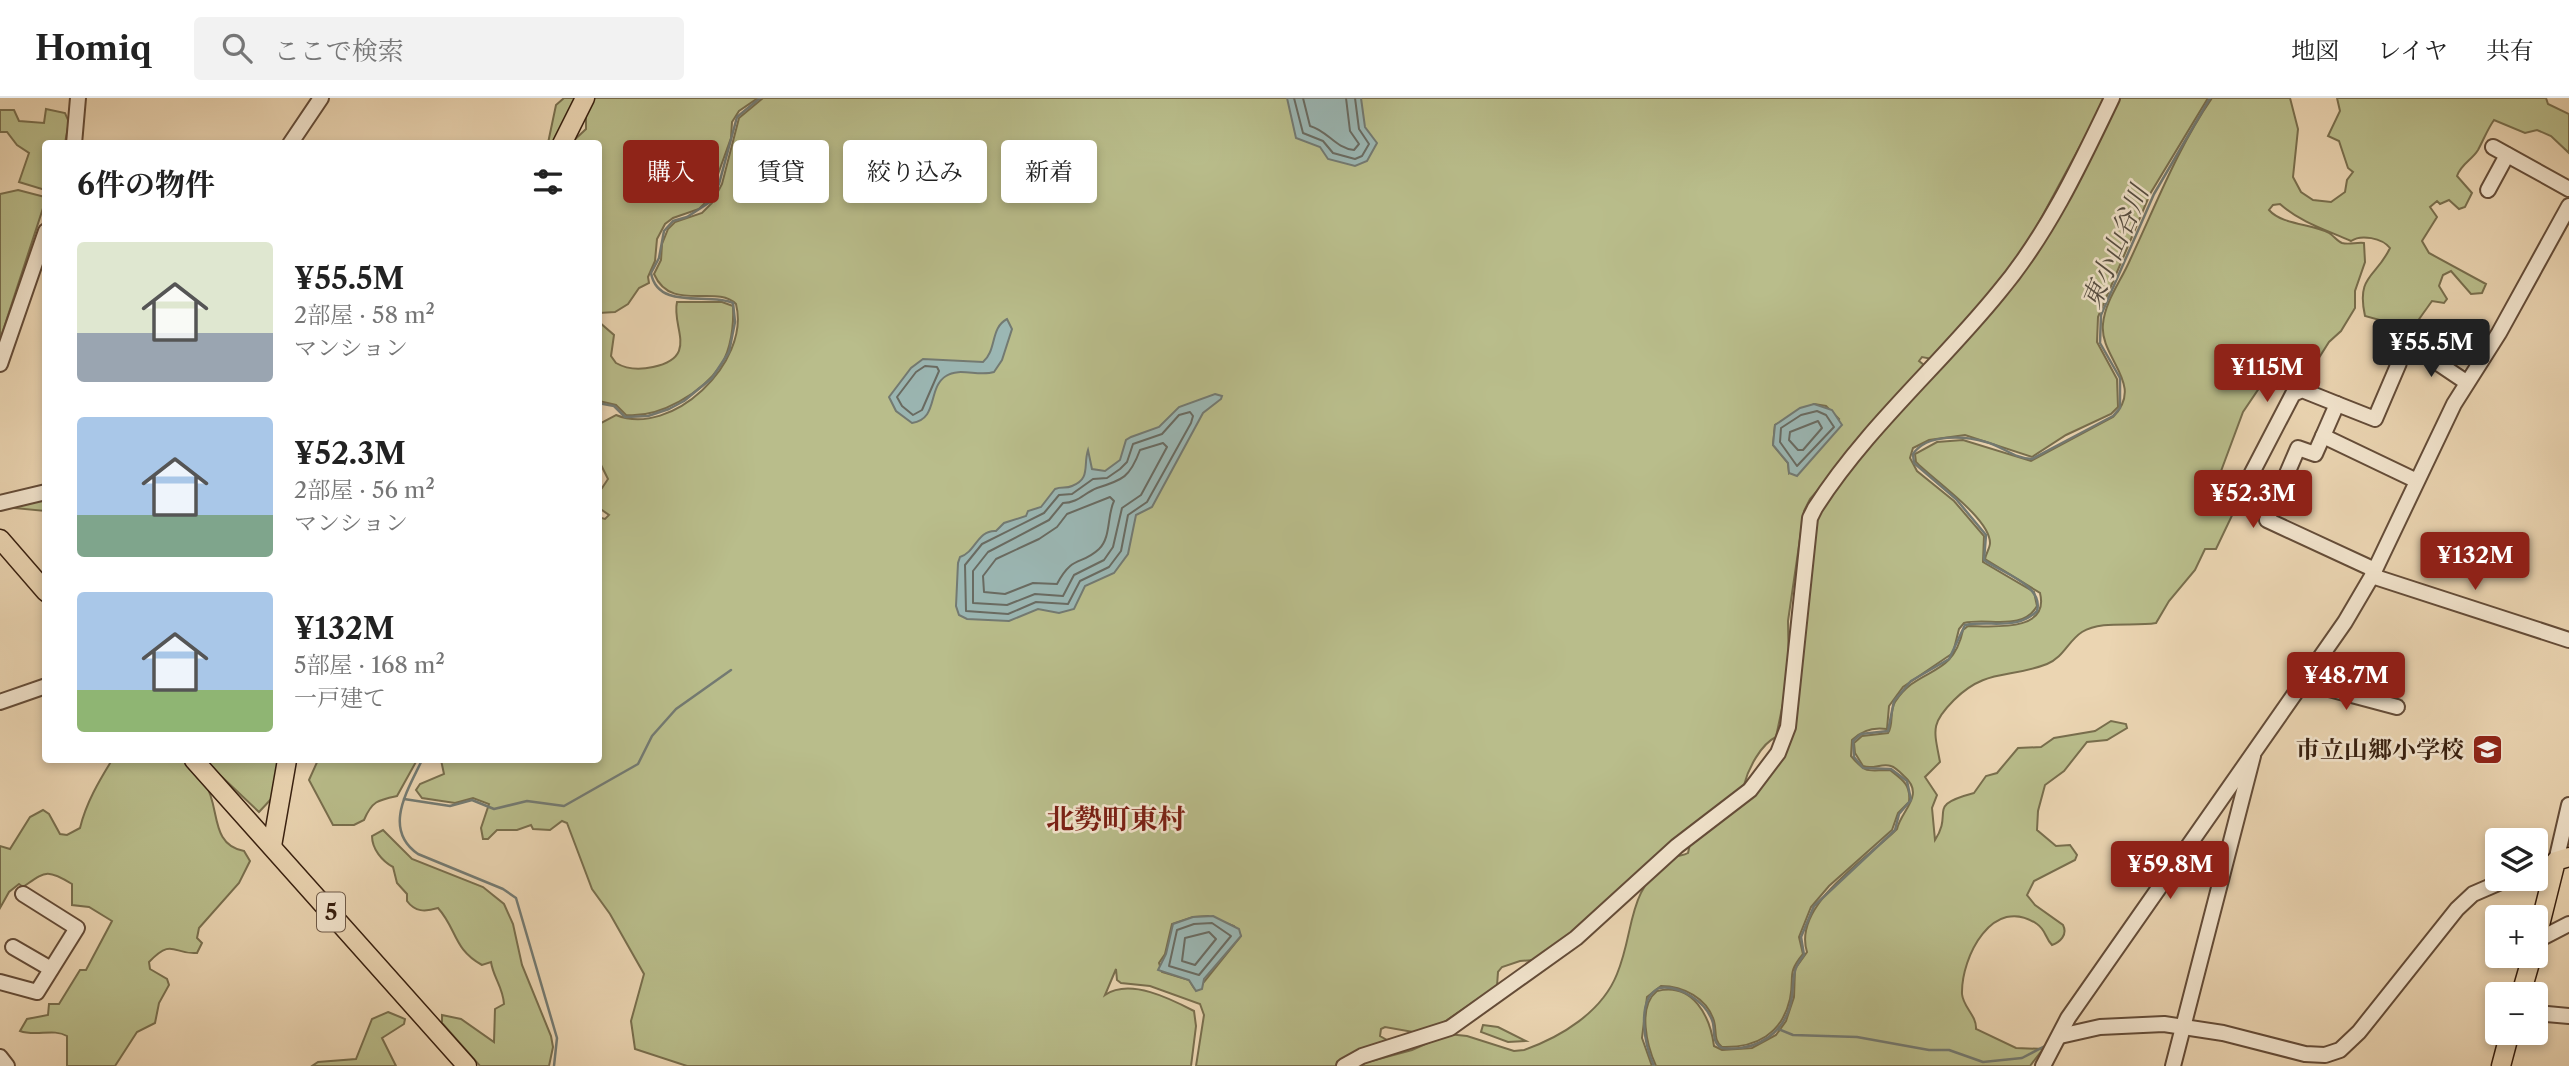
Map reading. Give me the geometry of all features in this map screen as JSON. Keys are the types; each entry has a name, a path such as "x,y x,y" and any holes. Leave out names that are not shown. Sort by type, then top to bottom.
{"main road":[{"path":"564,140 585,98"},
{"path":"0,539 42,587"},
{"name":"5","path":"197,763 467,1066"},
{"path":"272,846 287,763"},
{"path":"2547,905 2562,859"},
{"path":"2501,1066 2507,1045"}],"street":[{"path":"74,140 78,98"},
{"path":"293,140 321,98"},
{"path":"1344,1066 1362,1056 1450,1028 1576,938 1677,846 1750,790 1764,775 1788,727 1810,518 1815,508 1859,450 2020,265 2089,147 2112,98"},
{"path":"2493,147 2569,189"},
{"path":"2488,190 2507,155"},
{"path":"2043,1066 2068,1018 2303,682 2373,573 2415,480 2466,382 2499,333 2569,206"},
{"path":"0,364 42,243"},
{"path":"2414,347 2466,382"},
{"path":"2241,494 2293,394 2302,390 2375,419 2399,363"},
{"path":"2337,404 2315,454 2298,448 2266,520 2373,573 2569,640"},
{"path":"2323,436 2415,480"},
{"path":"0,503 42,493"},
{"path":"2303,682 2397,707"},
{"path":"0,702 42,687"},
{"path":"2173,1066 2254,751"},
{"path":"2562,859 2569,804"},
{"path":"2060,1036 2080,1030 2127,1025 2184,1026 2316,1056 2340,1050 2359,1032 2457,909 2473,894 2485,889"},
{"path":"0,982 37,992 78,928 23,894"},
{"path":"2548,935 2569,924"},
{"path":"13,947 51,970"},
{"path":"2548,1014 2569,1016"},
{"path":"2336,1066 2340,1050"},
{"path":"0,1057 7,1066"}],"green space":[{"path":"564,98 578,98 557,140 549,140 556,105"},
{"path":"592,98 758,98 739,111 732,122 731,138 719,171 719,140 623,140 623,203 705,203 699,209 673,218 665,224 657,239 649,283 639,288 628,304 615,312 602,313 602,140 574,140 586,129 586,114"},
{"path":"763,98 2106,98 2017,263 1932,359 1922,357 1919,361 1924,365 1919,373 1810,499 1804,511 1788,621 1789,675 1776,737 1765,745 1756,758 1744,785 1576,930 1535,960 1520,961 1502,967 1498,972 1497,986 1434,1029 1413,1032 1385,1027 1381,1029 1380,1036 1387,1040 1396,1039 1337,1066 1196,1066 1204,1015 1200,1004 1150,986 1121,983 1117,980 1116,969 1105,995 1115,990 1138,989 1162,996 1194,1011 1196,1026 1191,1066 687,1066 635,1049 631,1021 644,974 610,914 592,889 567,823 562,821 550,830 533,829 531,825 517,830 497,830 488,839 483,839 481,828 489,804 473,798 455,803 422,798 416,790 420,784 444,774 442,763 602,763 602,518 609,515 602,510 602,488 608,479 602,467 602,422 616,415 638,419 660,416 682,406 702,390 719,371 731,349 737,327 736,304 717,296 671,292 662,286 654,274 661,260 662,244 668,229 675,222 702,213 712,203 719,203 719,190 733,141 733,203 829,203 829,140 733,140 739,118","holes":["1814,404 1826,406 1839,419 1789,473 1788,463 1773,445 1775,425","1208,916 1234,926 1241,936 1204,982 1194,988 1189,980 1162,972 1159,963 1165,954 1172,924 1193,917"]},
{"path":"2116,98 2208,98 2150,194 2098,317 2097,342 2117,379 2118,407 2111,414 2066,435 2032,457 1965,435 1929,440 1913,448 1910,458 1917,471 1954,501 1984,536 1983,562 2034,592 2037,606 2023,619 1964,623 1959,629 1953,653 1903,687 1889,706 1887,729 1868,730 1852,740 1851,756 1856,762 1868,770 1890,770 1905,783 1909,791 1909,802 1898,813 1892,830 1829,886 1811,907 1799,937 1803,954 1793,971 1790,999 1774,1030 1766,1037 1746,1045 1722,1047 1716,1038 1711,1013 1700,1000 1678,988 1661,986 1647,997 1642,1038 1652,1066 1353,1066 1412,1050 1448,1034 1467,1036 1514,1051 1524,1050 1566,1030 1601,1000 1617,974 1634,911 1647,883 1673,858 1688,853 1690,844 1749,796 1795,717 1815,519 1867,447 2009,286"},
{"path":"2212,98 2290,98 2298,129 2293,177 2301,192 2313,200 2331,202 2345,192 2347,180 2353,172 2348,168 2339,141 2328,136 2340,111 2337,98 2546,98 2548,104 2569,114 2569,153 2551,136 2537,130 2525,133 2494,120 2478,150 2457,176 2472,193 2465,207 2459,209 2449,200 2440,204 2437,201 2430,207 2437,217 2422,241 2429,253 2486,284 2482,293 2471,294 2451,271 2443,275 2439,286 2447,299 2444,303 2432,301 2417,322 2405,320 2394,324 2365,316 2365,284 2390,248 2377,240 2366,238 2351,241 2305,221 2280,204 2273,205 2269,210 2282,219 2322,230 2342,243 2364,243 2365,262 2355,291 2355,308 2315,364 2302,373 2294,386 2266,378 2243,412 2214,490 2215,494 2237,505 2216,549 2205,549 2195,570 2169,601 2156,623 2090,628 2077,636 2053,661 2033,669 1977,683 1954,700 1941,715 1935,735 1940,762 1925,777 1937,795 1932,808 1935,840 1945,806 1974,793 1986,776 1997,773 2018,748 2041,747 2054,738 2095,731 2111,721 2126,724 2127,728 2107,740 2087,742 2064,771 2045,785 2038,811 2037,830 2056,846 2070,845 2077,855 2075,860 2034,881 2027,895 2035,905 2063,925 2065,932 2062,938 2052,945 2037,924 2021,917 2007,917 1994,923 1983,934 1967,963 1962,994 1976,1029 2016,1048 2043,1049 2030,1066 1656,1066 1647,1038 1646,1016 1647,1007 1657,991 1681,992 1698,1004 1708,1023 1714,1046 1722,1050 1752,1048 1776,1035 1786,1021 1794,997 1795,969 1807,952 1805,934 1811,917 1835,884 1897,829 1913,796 1910,783 1894,768 1887,765 1863,766 1855,753 1854,743 1862,736 1888,733 1895,702 1904,690 1951,657 1963,630 1968,626 2004,626 2028,621 2036,615 2041,606 2040,593 1985,559 1990,543 1981,522 1916,462 1915,454 1937,442 1963,440 2031,461 2113,417 2122,405 2125,393 2104,336 2104,316 2178,157"},
{"path":"46,109 65,113 69,122 66,140 42,140 42,189 19,182 29,153 17,145 7,132 0,132 0,110 14,110 19,121 44,123"},
{"path":"18,190 42,196 42,211 0,340 0,194"},
{"path":"677,302 722,302 733,306 727,352 713,375 692,394 653,412 626,415 616,405 602,402 602,325 614,335 611,356 616,363 643,369 667,362 676,356 680,349 680,340"},
{"path":"42,500 42,511 4,507"},
{"path":"110,763 187,763 206,785 221,834 233,847 244,851 250,861 239,883 199,928 197,938 202,943 197,953 168,949 149,962 150,969 167,979 169,985 159,1003 155,1023 137,1032 115,1066 67,1066 67,1036 20,1031 27,1019 48,1015 49,1004 59,1004 80,970 86,970 112,921 89,907 72,905 72,884 51,874 41,875 23,887 19,884 9,892 0,908 0,846 10,849 30,817 43,810 49,814 60,834 67,835 80,828 98,784"},
{"path":"207,763 281,763 273,797 259,812"},
{"path":"317,763 415,763 397,796 376,802 364,820 354,825 333,825 309,780"},
{"path":"383,830 412,859 483,887 504,904 513,924 522,965 551,1036 553,1047 549,1066 480,1066 442,1023 442,1015 461,1019 494,1042 495,1009 504,1004 502,992 491,962 482,965 466,952 438,908 421,910 407,901 407,894 397,883 393,867 382,858 374,845 372,836"},
{"path":"388,1012 405,1019 404,1024 382,1038 396,1066 312,1066 318,1062 356,1059 372,1019"},
{"path":"1483,1025 1498,1027 1526,1041 1508,1042 1481,1032"}],"water":[{"path":"1287,98 1361,98 1365,127 1377,143 1367,161 1355,166 1328,159 1320,147 1296,138"},
{"path":"1007,319 1012,329 1002,360 994,372 957,372 946,376 936,388 930,410 920,420 912,423 896,411 889,397 911,368 923,359 983,362 998,328"},
{"path":"1215,394 1222,396 1221,399 1203,413 1152,507 1136,515 1128,554 1114,573 1085,586 1074,609 1059,613 1038,609 1009,621 967,619 959,615 956,606 958,563 960,557 970,551 980,537 996,531 1004,523 1026,516 1028,511 1041,507 1055,489 1070,487 1082,480 1088,450 1092,469 1105,471 1120,460 1126,440 1159,427 1179,407"},
{"path":"1814,404 1832,410 1842,425 1797,476 1789,473 1788,463 1773,445 1775,425 1800,408"},
{"path":"1213,916 1239,929 1241,936 1204,979 1202,989 1196,991 1189,980 1158,970 1166,954 1173,924 1193,917"}],"waterway":[{"name":"東小山谷川","path":"602,404 614,406 625,417 648,416 669,409 684,401 712,378 729,352 735,322 733,303 686,298 663,292 656,285 651,273 659,258 664,231 673,221 687,217 710,202 719,184 737,117 760,98"},
{"name":"東小山谷川","path":"1654,1066 1645,1036 1644,1013 1647,1002 1659,988 1684,992 1699,1002 1710,1015 1715,1041 1722,1048 1747,1047 1777,1030 1789,1009 1795,969 1804,955 1801,937 1814,906 1895,830 1899,814 1911,800 1907,781 1891,769 1863,768 1854,757 1853,741 1861,734 1888,731 1894,701 1911,681 1949,659 1965,625 2012,623 2037,611 2037,602 2028,587 1984,560 1986,535 1956,499 1914,463 1913,454 1919,447 1937,439 1968,438 2032,459 2113,416 2120,408 2120,378 2100,343 2101,315 2154,194 2210,98"},
{"path":"404,799 450,806 472,800 494,809 527,801 564,806 638,764 652,736 676,709 731,670"},
{"name":"東小山谷川","path":"421,763 401,809 401,833 407,844 418,854 503,889 516,898 557,1038 554,1066"},
{"path":"1778,1029 1793,1035 1857,1037 1929,1050 1949,1050 1983,1062 2022,1058 2045,1046"}],"place":[{"name":"市立山郷小学校","path":"2487,750"}],"district":[{"name":"北勢町東村","path":"1116,819"}]}
